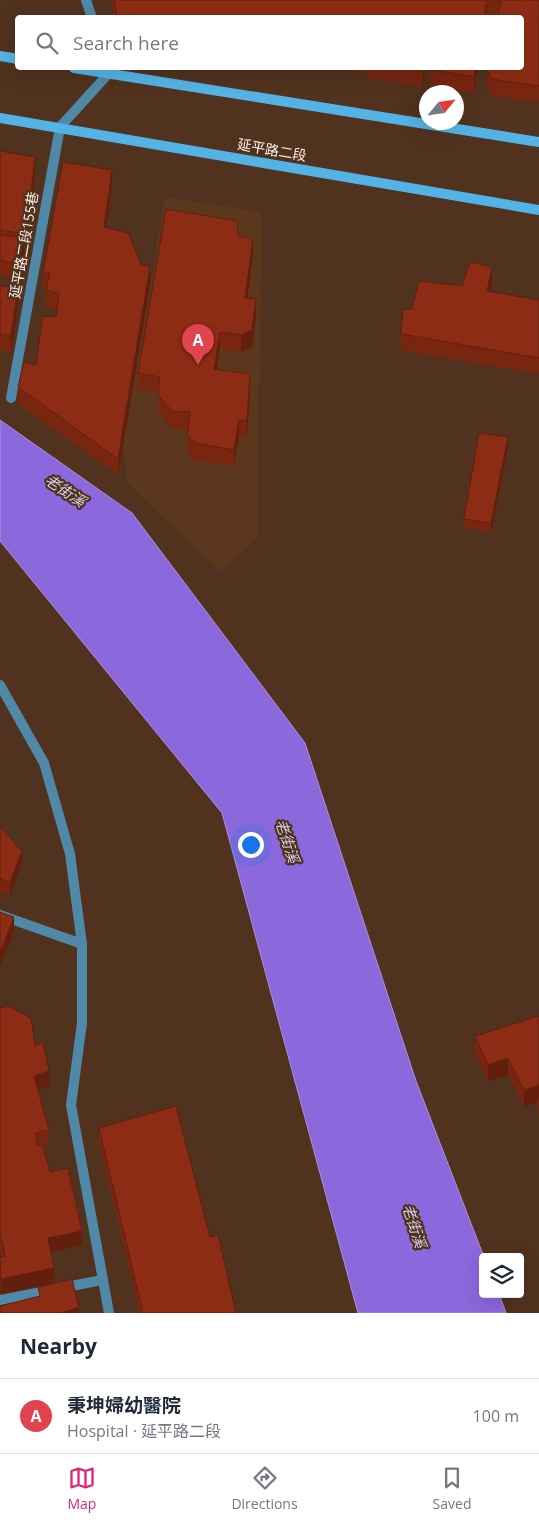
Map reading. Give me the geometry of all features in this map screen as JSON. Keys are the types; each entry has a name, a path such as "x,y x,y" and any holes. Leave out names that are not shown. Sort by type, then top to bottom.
{"main road":[{"path":"0,56 15,58"},
{"path":"108,70 539,142"},
{"name":"延平路二段","path":"0,118 539,210"}],"lane":[{"path":"86,0 91,15"},
{"path":"60,127 108,70"},
{"name":"延平路二段155巷","path":"11,398 60,127"},
{"path":"0,685 44,762 70,854 82,944 82,1023 71,1106 109,1313"},
{"path":"0,915 82,944"},
{"path":"0,1300 102,1280"}],"shaded area":[{"path":"165,197 262,212 257,539 220,571 128,484 123,446"}],"water":[{"name":"老街溪","path":"0,420 132,513 305,743 416,1081 482,1253 479,1253 479,1298 500,1298 506,1313 358,1313 222,813 0,541"}],"building":[{"path":"114,0 487,0 484,15 116,15"},
{"path":"492,0 539,0 539,86 492,79 487,71 524,70 524,15 498,15 501,1"},
{"path":"436,70 475,70 474,77"},
{"path":"0,151 35,157 26,234 0,230"},
{"path":"63,162 112,170 104,227 128,233 141,264 150,267 118,459 18,387 24,362 36,365 43,316 56,317 59,293 46,290 50,273 43,273"},
{"path":"166,209 237,221 238,236 253,239 245,298 256,299 252,330 241,335 220,332 214,369 250,374 247,421 239,420 234,450 195,443 187,435 190,412 172,411 158,395 160,377 138,373"},
{"path":"0,235 24,238 19,264 0,260"},
{"path":"470,262 492,267 487,291 539,300 539,358 401,334 403,310 412,309 419,281 462,286"},
{"path":"0,286 18,288 11,336 0,334"},
{"path":"479,433 508,437 491,523 464,519"},
{"path":"0,827 22,851 10,882 0,879"},
{"path":"0,912 14,917 0,953"},
{"path":"8,1006 31,1018 35,1046 43,1042 49,1071 34,1076 49,1130 36,1133 37,1146 43,1146 50,1172 68,1168 82,1231 48,1238 54,1268 1,1279 0,1257 5,1256 0,1232 0,1008"},
{"path":"539,1016 539,1085 524,1090 508,1058 488,1065 475,1036"},
{"path":"176,1106 210,1237 218,1235 236,1313 143,1313 99,1128"},
{"path":"72,1279 79,1307 61,1313 0,1313 0,1306 40,1296 38,1287"}],"place":[{"name":"秉坤婦幼醫院","path":"198,365"}]}
